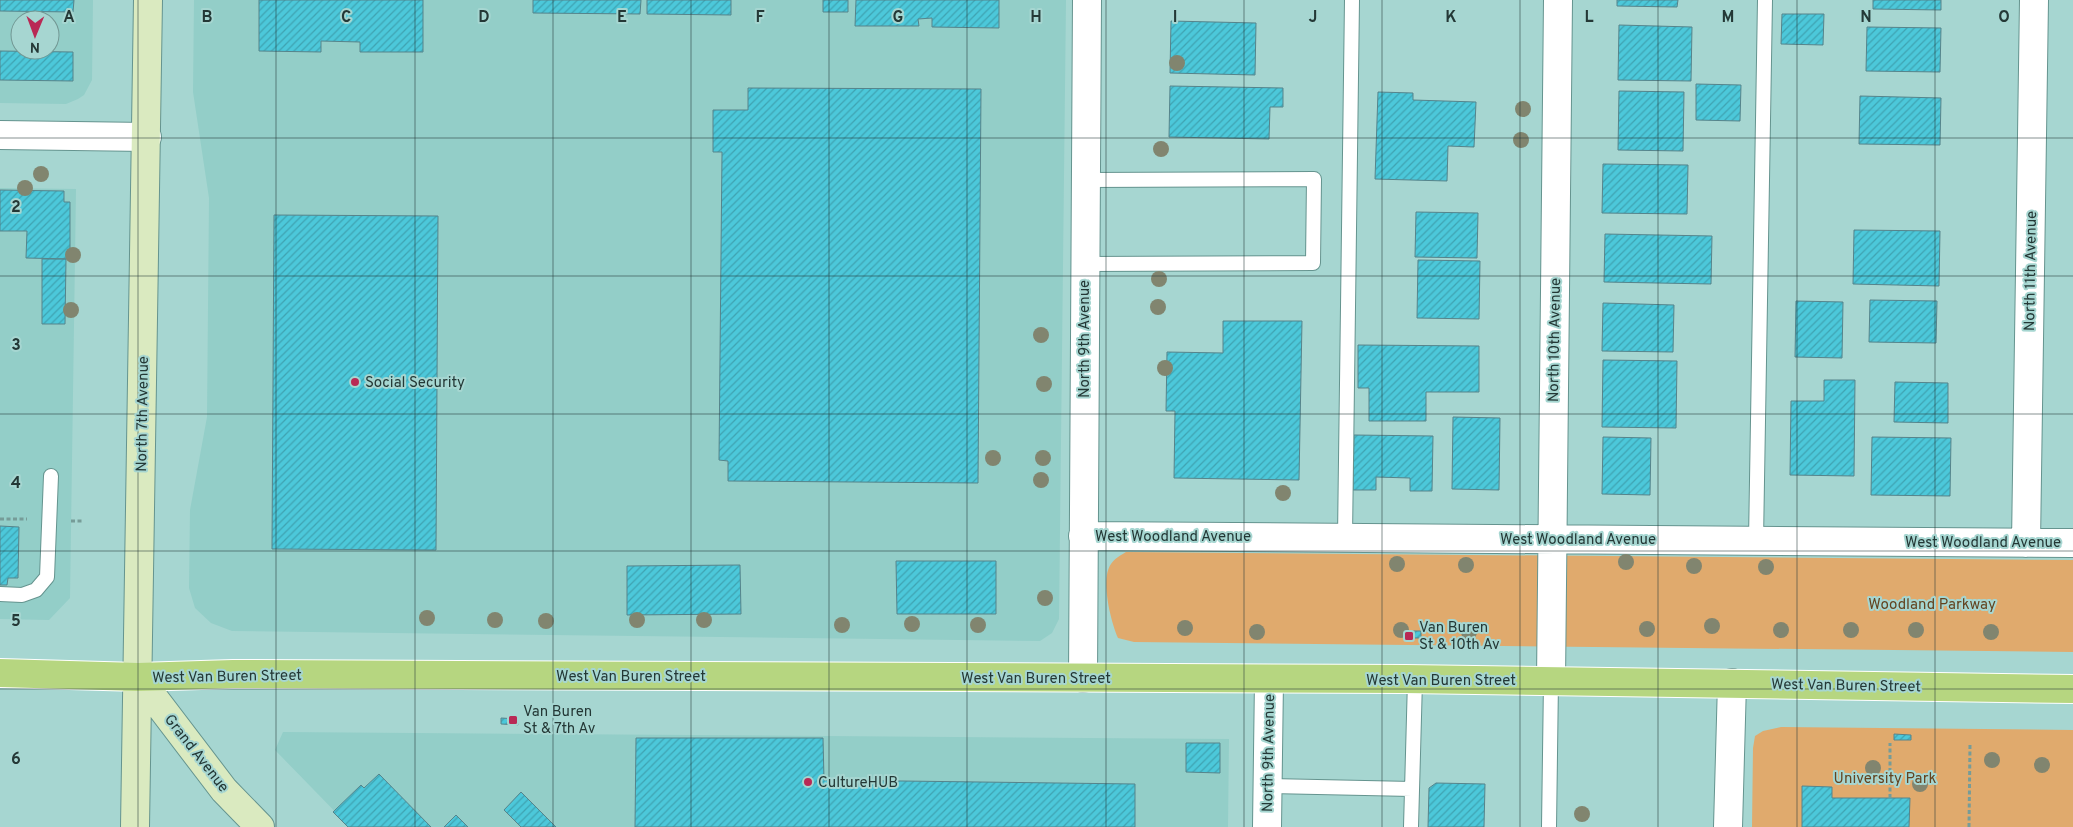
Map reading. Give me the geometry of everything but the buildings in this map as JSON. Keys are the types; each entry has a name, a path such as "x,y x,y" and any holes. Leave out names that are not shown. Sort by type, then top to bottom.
{"main road":[{"name":"North 7th Avenue","path":"135,827 148,0"},
{"name":"West Van Buren Street","path":"0,673 138,676 232,674 1551,681 2073,689"},
{"name":"Grand Avenue","path":"138,676 224,790 260,827"}],"street":[{"name":"North 9th Avenue","path":"1083,678 1088,0"},
{"name":"North 10th Avenue","path":"1551,681 1558,0"},
{"name":"North 11th Avenue","path":"2026,543 2034,0"},
{"path":"0,135 147,137"},
{"name":"West Woodland Avenue","path":"1083,536 2073,543"},
{"name":"North 9th Avenue","path":"1267,827 1269,680"},
{"path":"1728,827 1732,683"}],"lane":[{"path":"1345,537 1352,0"},
{"path":"1756,541 1765,0"},
{"path":"1085,264 1313,263 1314,188 1314,179 1086,180"},
{"path":"0,594 22,595 36,590 47,577 51,476"},
{"path":"1411,827 1415,680"},
{"path":"1549,827 1551,681"},
{"path":"1268,786 1412,789"}],"path":[{"path":"0,519 30,520"},
{"path":"1890,743 1890,798"},
{"path":"1969,827 1970,744"}],"shaded area":[{"path":"0,0 93,0 92,80 84,95 66,104 0,103"},
{"path":"194,0 1066,0 1059,619 1052,633 1040,641 232,631 211,623 195,608 189,588 190,510 207,417 209,198 193,92"},
{"path":"0,188 76,189 70,598 49,620 0,619"},
{"path":"283,732 1229,739 1228,827 350,827 275,750"}],"green space":[{"name":"Woodland Parkway","path":"1126,552 2073,560 2073,652 1134,642 1118,638 1112,622 1106,580 1111,564"},
{"name":"University Park","path":"1781,727 2073,730 2073,827 1752,827 1753,748 1755,736 1763,731"}],"place":[{"name":"Social Security","path":"355,382"},
{"name":"Van Buren St & 10th Av","path":"1409,636"},
{"name":"Van Buren St & 7th Av","path":"513,720"},
{"name":"CultureHUB","path":"808,782"}]}
